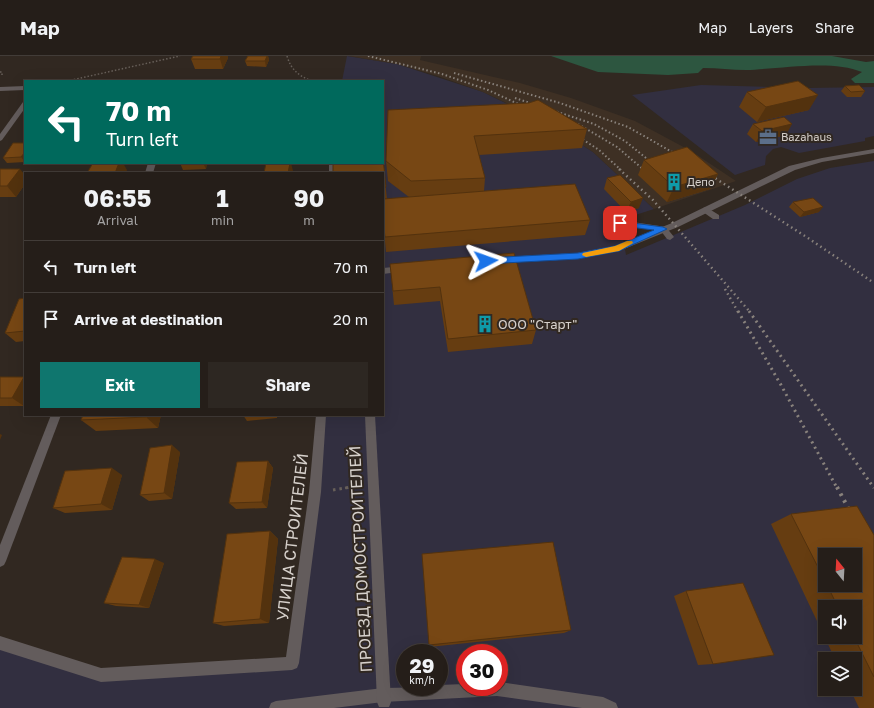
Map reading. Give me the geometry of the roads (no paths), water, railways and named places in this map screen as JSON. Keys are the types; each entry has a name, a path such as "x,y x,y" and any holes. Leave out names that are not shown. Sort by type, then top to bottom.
{"street":[{"path":"0,89 24,88"},
{"path":"0,139 24,104"},
{"path":"489,261 585,255 616,249 675,225 792,168 822,160 874,151"},
{"path":"706,210 716,217"},
{"path":"620,223 663,229 670,237"},
{"path":"384,271 414,268"},
{"path":"0,561 56,416"},
{"name":"УЛИЦА СТРОИТЕЛЕЙ","path":"0,643 101,674 292,663 315,492 320,416"},
{"name":"ПРОЕЗД ДОМОСТРОИТЕЛЕЙ","path":"370,416 384,698"},
{"path":"276,708 497,689 603,704 611,708"}],"railway":[{"path":"368,56 442,74 488,90 527,108"},
{"path":"454,73 560,103 628,127 681,157"},
{"path":"515,98 594,124 625,141 656,166"},
{"path":"578,124 617,147 644,170"},
{"path":"576,135 599,150 621,170"},
{"path":"619,169 653,200 750,312"},
{"path":"707,173 808,238 874,283"},
{"path":"725,289 738,312"},
{"path":"738,311 781,385 837,488"},
{"path":"749,311 874,488"},
{"path":"837,487 853,517"}],"place":[{"name":"Bazahaus","path":"768,137"},
{"name":"Депо","path":"674,182"},
{"name":"ООО \"Старт\"","path":"485,324"}]}
